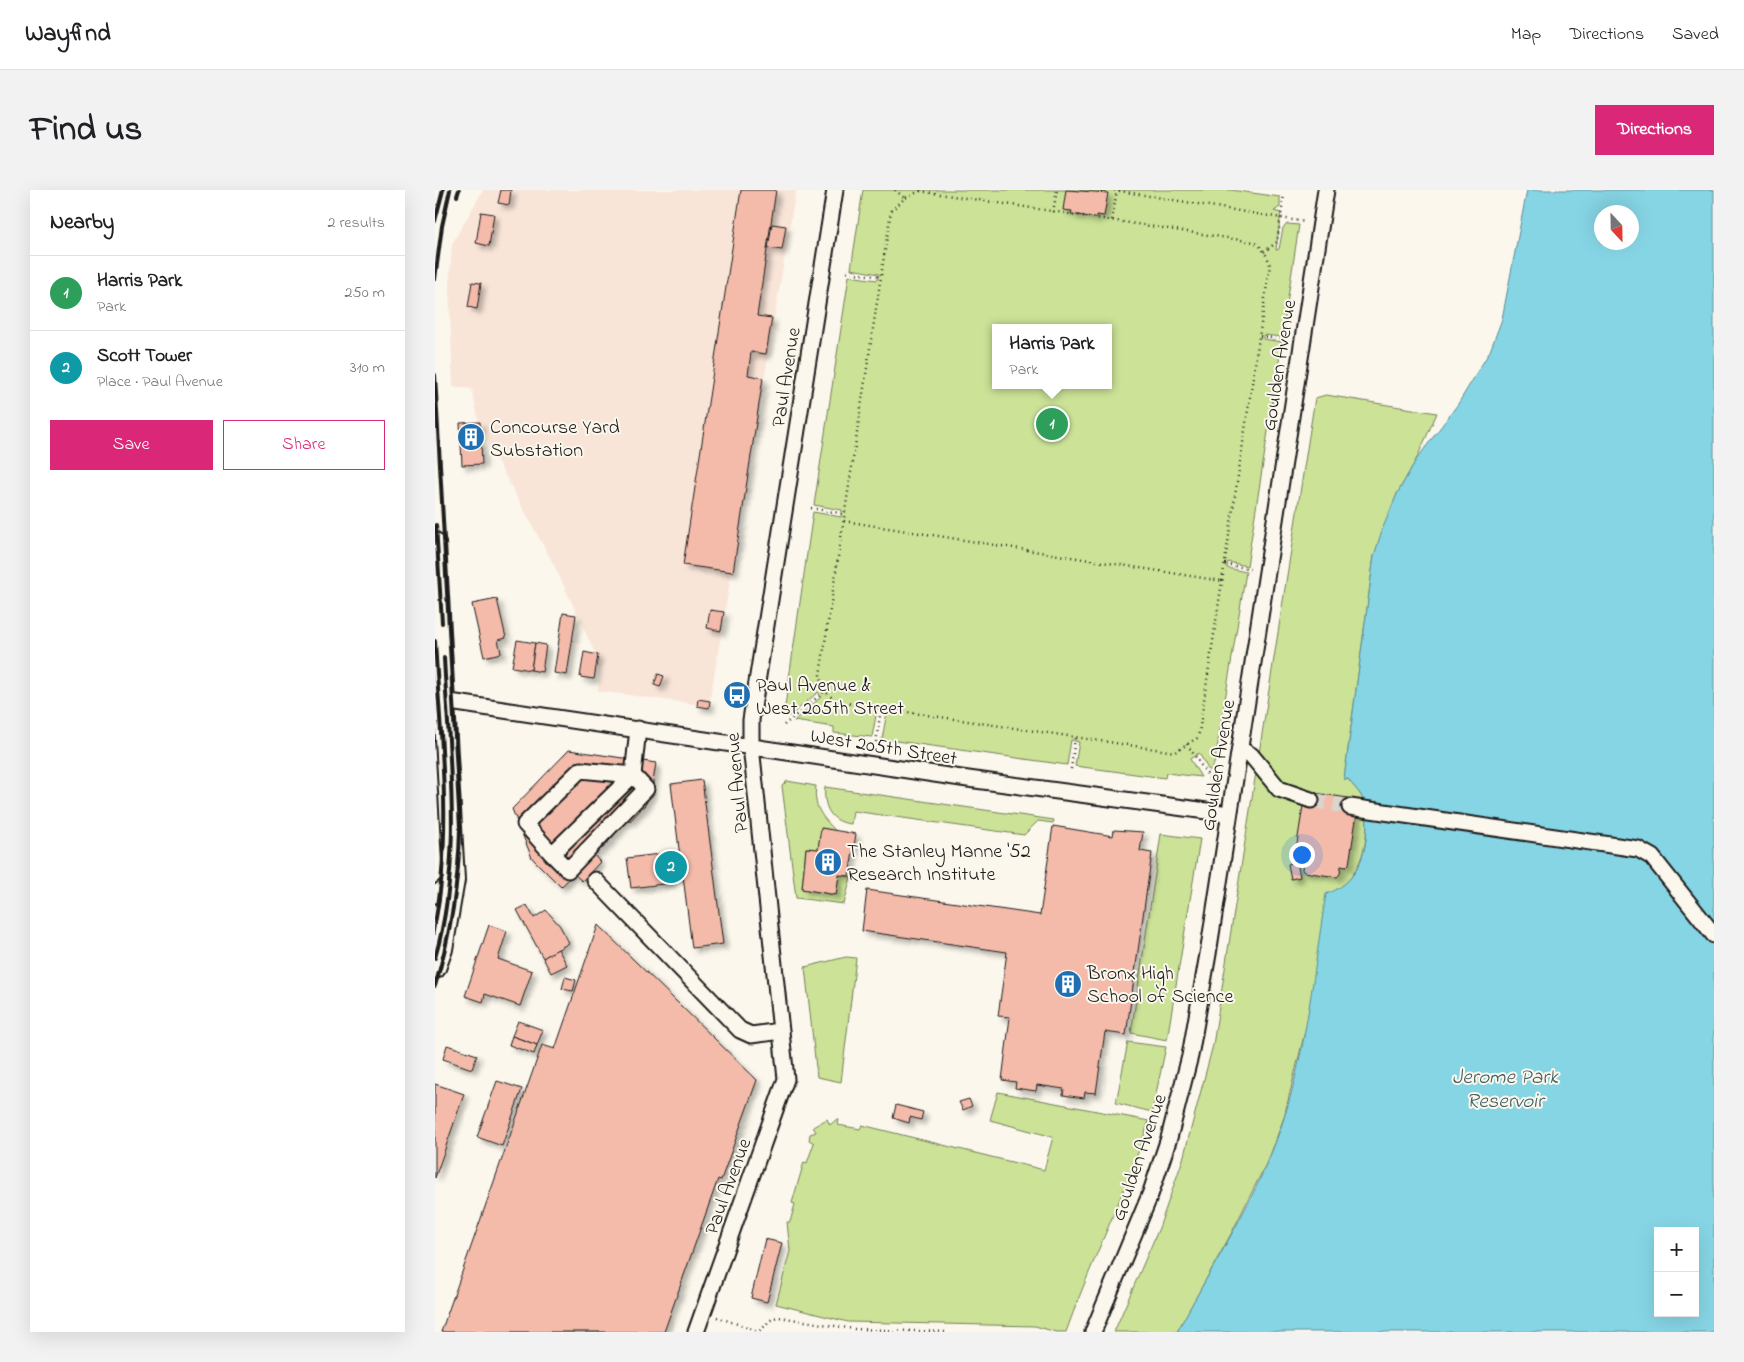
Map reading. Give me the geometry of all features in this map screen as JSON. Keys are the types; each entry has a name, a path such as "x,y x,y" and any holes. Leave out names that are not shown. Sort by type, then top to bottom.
{"main road":[{"path":"435,543 437,612 455,880 442,949 435,968"}],"street":[{"name":"Paul Avenue","path":"696,1332 786,1079 751,746 752,709 835,190"},
{"name":"Goulden Avenue","path":"1093,1332 1150,1195 1177,1111 1197,1023 1326,190"},
{"name":"West 205th Street","path":"443,701 968,779 1229,814"},
{"path":"552,854 633,774 638,729"},
{"path":"1240,749 1251,755 1279,789 1311,800"},
{"path":"580,770 633,774 646,789 568,870 525,824 580,770"},
{"path":"1356,808 1638,849 1652,857 1714,934"},
{"path":"435,895 455,880"},
{"path":"595,880 740,1030 751,1036 781,1031"}],"path":[{"path":"895,190 905,198"},
{"path":"920,190 1053,212 1254,242 1264,252 1270,265 1199,733 1197,738 1170,753 840,702 829,697 820,674 891,211 905,198 920,190"},
{"path":"1053,212 1057,190"},
{"path":"1112,220 1116,190 1305,222"},
{"path":"1264,252 1277,242 1284,195"},
{"path":"847,272 881,277"},
{"path":"1260,336 1286,340"},
{"path":"811,508 845,514"},
{"path":"844,521 1222,581"},
{"path":"1225,564 1251,569"},
{"path":"784,726 825,690"},
{"path":"876,742 881,709"},
{"path":"1071,769 1075,738"},
{"path":"1187,744 1212,782"},
{"path":"704,1312 747,1329 758,1331 764,1329 769,1320 779,1317 854,1329 945,1332"}],"shaded area":[{"path":"483,190 796,190 709,706 598,691 599,677 595,653 555,567 488,444 479,423 472,389 453,387 449,288 452,244"}],"green space":[{"path":"863,190 1231,190 1280,197 1280,207 1274,211 1281,213 1276,250 1279,249 1283,228 1287,224 1299,225 1282,337 1263,335 1263,339 1282,342 1247,566 1228,562 1227,568 1246,572 1216,755 1214,764 1209,771 1199,753 1190,759 1201,777 1166,773 1165,778 1075,766 1079,742 1071,740 1067,765 882,739 887,712 877,710 872,737 834,733 834,727 794,721 821,697 818,692 790,716 784,713 813,512 841,517 842,510 814,505 849,276 877,280 879,274 851,269"},
{"path":"1326,395 1437,413 1416,460 1397,494 1374,556 1344,779 1348,779 1364,802 1367,826 1364,850 1355,871 1340,889 1284,1117 1270,1156 1231,1234 1177,1332 1114,1332 1159,1228 1183,1159 1213,1045 1315,398"},
{"path":"787,781 816,786 817,806 836,831 822,828 818,849 806,848 802,889 836,895 839,875 851,877 844,904 796,898 782,786"},
{"path":"825,787 1054,820 1053,823 1038,821 1024,835 853,811 851,824 844,823 829,812 825,801"},
{"path":"1161,834 1200,839 1167,1040 1131,1033"},
{"path":"846,957 856,958 841,1082 817,1077 805,967"},
{"path":"1128,1042 1166,1047 1152,1112 1116,1103"},
{"path":"998,1092 1149,1121 1130,1174 1066,1332 1056,1332 1035,1326 848,1322 776,1304 790,1251 787,1222 790,1222 795,1204 792,1203 804,1162 807,1163 814,1143 809,1140 810,1134 816,1132 813,1127 827,1119 830,1125 837,1119 839,1120 838,1125 860,1129 862,1125 1044,1170 1053,1137 990,1120"}],"water":[{"name":"Jerome Park Reservoir","path":"1527,190 1714,190 1714,1332 1177,1332 1249,1201 1274,1146 1299,1063 1326,894 1339,888 1357,869 1366,843 1367,829 1363,799 1348,779 1344,779 1374,556 1382,530 1397,494 1416,460 1458,404 1490,351 1502,319"}],"building":[{"path":"501,190 511,190 509,205 498,203"},
{"path":"741,190 776,190 757,316 772,318 766,354 751,352 748,375 763,378 733,572 683,565"},
{"path":"1066,190 1108,193 1104,216 1096,215 1096,218 1071,214 1072,211 1063,210"},
{"path":"481,212 494,214 489,246 476,243"},
{"path":"772,224 786,226 782,250 768,248"},
{"path":"472,282 481,283 477,309 468,307"},
{"name":"Concourse Yard Substation","path":"480,422 482,464 462,465 460,423"},
{"path":"497,599 506,638 498,640 501,653 484,657 472,604"},
{"path":"710,610 724,612 721,631 707,628"},
{"path":"563,613 576,615 567,675 554,673"},
{"path":"517,640 535,643 531,670 512,667"},
{"path":"535,643 546,645 542,672 531,670"},
{"path":"584,652 598,655 594,679 580,677"},
{"path":"658,674 664,676 660,687 654,685"},
{"path":"698,699 710,701 709,708 697,706"},
{"path":"569,750 656,763 651,794 645,805 630,821 626,821 603,848 593,854 600,862 582,881 574,874 561,887 532,858 512,809"},
{"path":"702,780 723,944 692,948 683,876 671,877 671,883 631,888 627,858 668,853 669,858 680,857 671,784"},
{"path":"1315,793 1348,798 1357,813 1349,864 1346,867 1341,866 1340,874 1337,877 1304,872 1302,870 1303,861 1298,860 1295,856 1303,806"},
{"name":"Bronx High School of Science","path":"1053,826 1113,836 1114,830 1143,832 1140,851 1152,853 1126,1035 1105,1032 1096,1093 1085,1092 1084,1098 1063,1095 1064,1089 1037,1085 1036,1091 1015,1088 1016,1082 1002,1080 1010,1017 998,1016 1007,952 862,931 867,890 1040,915"},
{"name":"The Stanley Manne '52 Research Institute","path":"821,828 856,834 849,876 839,875 836,895 802,889 806,848 818,849"},
{"path":"1297,862 1300,877 1291,879 1288,864"},
{"path":"527,905 534,918 546,910 560,926 569,943 543,958 517,910"},
{"path":"489,925 507,931 498,959 532,971 520,1006 485,994 483,1002 465,996"},
{"path":"598,925 757,1080 721,1180 718,1179 664,1332 441,1332 542,1045 555,1049"},
{"path":"558,949 567,965 551,973 543,958"},
{"path":"565,977 576,980 573,991 562,989"},
{"path":"518,1021 543,1030 537,1045 512,1036"},
{"path":"512,1036 537,1045 534,1054 509,1045"},
{"path":"447,1045 477,1055 472,1069 443,1059"},
{"path":"497,1081 522,1089 502,1146 477,1137"},
{"path":"435,1084 464,1094 435,1178"},
{"path":"969,1099 972,1106 963,1110 959,1102"},
{"path":"896,1105 923,1112 921,1120 910,1117 909,1123 893,1118"},
{"path":"765,1239 782,1243 767,1302 751,1298"}],"tunnel":[{"path":"1311,800 1350,807"}],"railway":[{"path":"435,221 443,190"},
{"path":"435,279 442,226 450,190"},
{"path":"457,196 459,190"},
{"path":"435,375 460,828 453,908 446,947 435,986"},
{"path":"436,525 442,623"},
{"path":"435,641 444,782 443,853 435,923"},
{"path":"435,958 444,921 451,847 451,771 444,658"}],"place":[{"name":"Harris Park","path":"1052,424"},
{"name":"Concourse Yard Substation","path":"471,437"},
{"name":"Paul Avenue & West 205th Street","path":"737,695"},
{"name":"The Stanley Manne '52 Research Institute","path":"828,862"},
{"name":"Scott Tower","path":"671,867"},
{"name":"Bronx High School of Science","path":"1068,984"}]}
